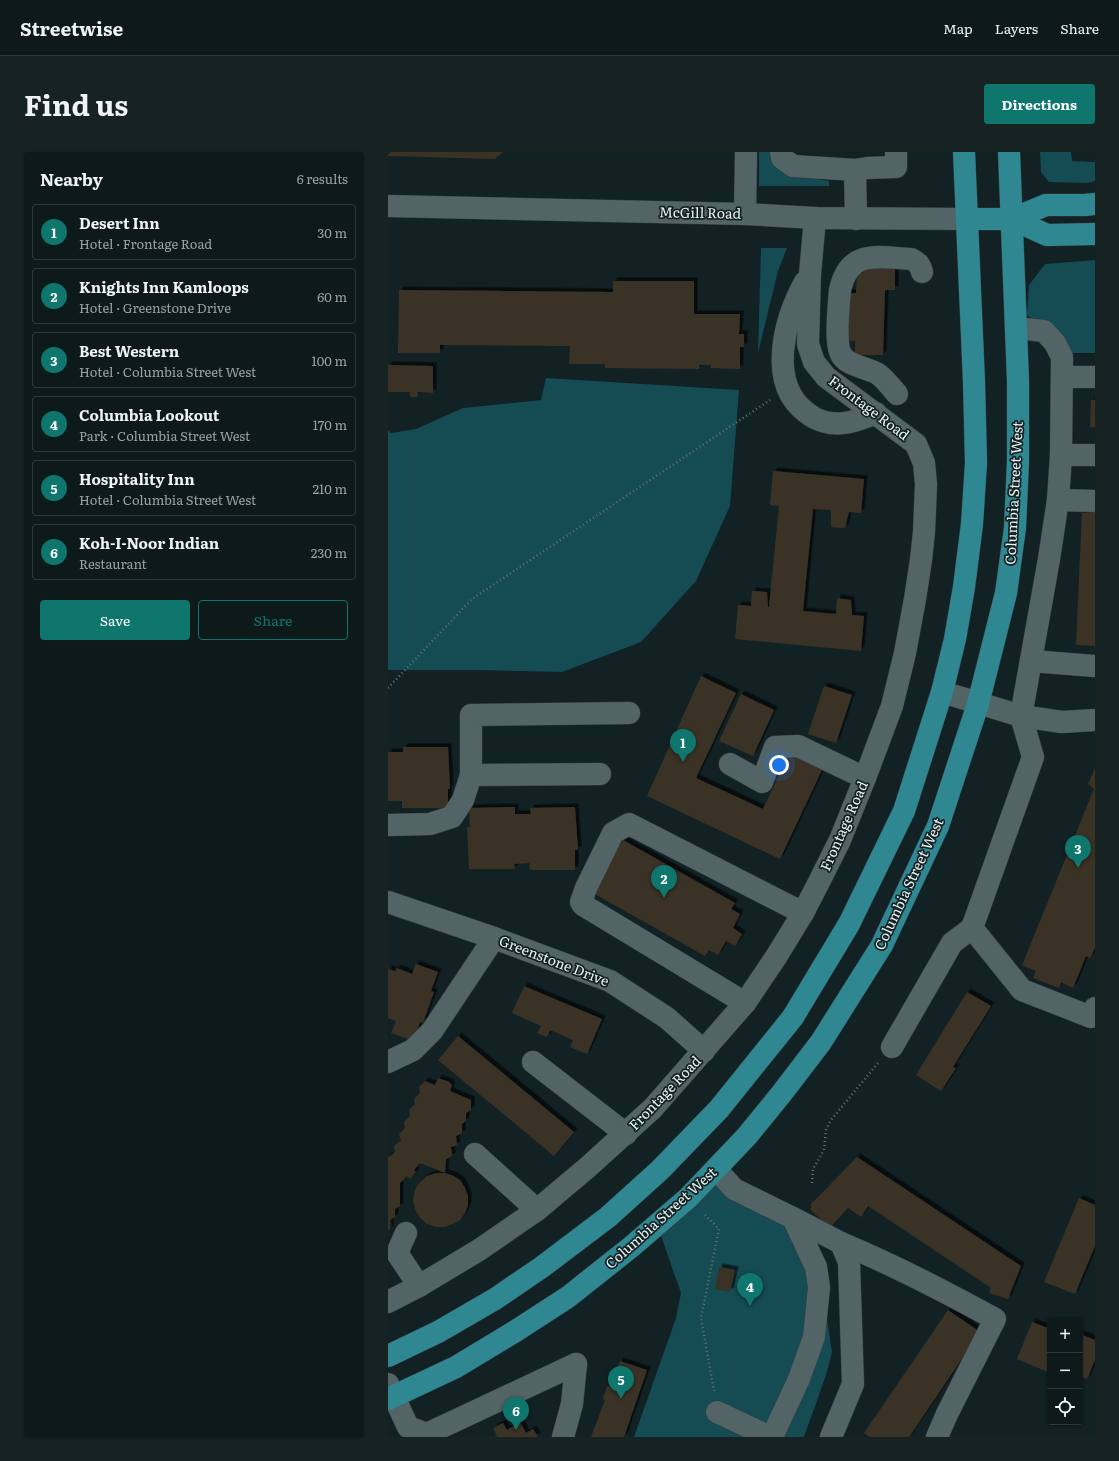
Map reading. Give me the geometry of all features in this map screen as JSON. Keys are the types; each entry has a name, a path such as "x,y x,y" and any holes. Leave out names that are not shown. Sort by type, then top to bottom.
{"main road":[{"path":"388,1356 438,1332 495,1299 542,1267 608,1217 660,1170 719,1109 793,1017 850,924 904,811 942,692 955,639 964,587 972,524 976,463 968,219 964,152"},
{"name":"Columbia Street West","path":"390,1393 456,1367 568,1297 631,1247 688,1198 747,1136 782,1093 821,1042 882,946 938,826 978,704 1006,593 1015,528 1018,461 1016,328 1009,152"},
{"name":"McGill Road","path":"968,219 1012,219 1046,205 1095,204"},
{"name":"McGill Road","path":"1012,219 1047,235 1095,234"}],"street":[{"path":"745,214 746,152"},
{"path":"781,152 782,158 793,166 857,165 896,167 896,152"},
{"path":"825,152 857,165"},
{"path":"856,218 857,165"},
{"name":"McGill Road","path":"388,206 745,214 815,218 968,219"},
{"name":"Frontage Road","path":"388,1302 479,1250 538,1210 626,1134 653,1108 745,1003 776,957 803,913 840,840 866,778 892,706 905,653 921,560 926,484 924,463 916,444 826,377 814,362 808,344 810,274 815,218"},
{"path":"897,394 878,374 848,362 843,357 839,349 838,340 841,283 851,265 858,260 866,258 911,259 916,261 922,272"},
{"path":"810,274 799,293 785,336 783,362 787,388 791,396 802,410 817,420 844,423 876,413"},
{"path":"892,1047 952,943 972,928 1033,757 1021,716 1058,500 1061,455 1062,357 1055,343 1044,331 1016,328"},
{"path":"1062,377 1095,377"},
{"path":"1061,455 1095,455"},
{"path":"1058,500 1095,501"},
{"path":"1031,661 1095,666"},
{"path":"942,692 1021,716 1062,722 1095,720"},
{"path":"388,825 430,824 452,817 463,800 471,775 471,715 629,713"},
{"path":"730,764 762,782 775,747 798,746 866,778"},
{"path":"471,775 600,774"},
{"path":"745,1003 583,905 582,902 586,888 613,834 629,824 803,913"},
{"name":"Greenstone Drive","path":"388,902 494,938 610,981 667,1018 704,1051"},
{"path":"972,928 1022,990 1091,1017 1095,1008"},
{"path":"388,1062 413,1050 432,1031 494,938"},
{"path":"533,1062 626,1134"},
{"path":"475,1154 538,1210"},
{"path":"716,1169 734,1189 841,1243 889,1263 941,1289 995,1319 937,1437"},
{"path":"717,1412 771,1437 799,1379 814,1337 819,1287 816,1267 793,1218"},
{"path":"406,1233 398,1253 418,1286"},
{"path":"830,1437 853,1384 849,1262 841,1243"},
{"path":"390,1393 414,1434 576,1364 572,1404 563,1437"}],"path":[{"path":"388,688 472,599 787,388"},
{"path":"812,1183 813,1169 824,1150 826,1130 831,1120 892,1047"},
{"path":"705,1215 719,1229 701,1318 717,1412"}],"shaded area":[{"path":"759,152 774,152 774,166 784,173 829,181 829,186 759,186"},
{"path":"1040,152 1071,152 1072,161 1095,162 1095,181 1088,183 1049,182 1041,172"},
{"path":"761,248 787,248 778,271 758,353"},
{"path":"1095,260 1095,353 1073,353 1027,315 1029,285 1045,264"},
{"path":"546,378 739,390 730,506 696,581 641,642 562,672 388,670 388,430 391,433 416,429 463,408 541,400"},
{"path":"712,1183 779,1218 789,1230 811,1277 827,1319 832,1352 826,1375 804,1437 634,1437 676,1318 681,1293 659,1230"}],"building":[{"path":"388,152 503,152 495,159 388,156"},
{"path":"873,266 895,267 895,290 885,290 883,355 855,355 855,341 845,341 846,293 856,293 857,273 863,273 864,268"},
{"path":"613,281 694,281 694,314 740,314 739,334 744,334 744,347 740,347 740,369 711,368 711,365 699,365 699,369 605,368 605,364 569,364 570,346 440,345 440,353 398,353 399,290 613,292"},
{"path":"388,365 433,366 433,393 418,392 417,397 410,397 410,392 388,392"},
{"path":"1091,400 1095,400 1095,427 1090,427"},
{"path":"773,471 864,479 861,513 849,512 845,528 831,527 831,510 813,509 803,611 836,614 837,598 851,600 852,615 864,616 861,651 735,639 738,605 751,606 752,591 767,592 769,607 779,506 770,505"},
{"path":"1095,512 1095,646 1076,645 1082,513"},
{"path":"701,676 736,693 696,778 763,809 789,754 822,770 780,859 647,796"},
{"path":"824,686 852,695 836,743 808,734"},
{"path":"741,694 774,710 753,756 719,741"},
{"path":"403,747 448,747 450,789 448,789 448,808 402,808 402,801 388,801 388,752 403,752"},
{"path":"1095,768 1095,948 1090,958 1086,956 1073,988 1061,982 1059,988 1033,978 1036,971 1022,965 1094,789 1088,784"},
{"path":"515,807 515,814 531,814 530,808 575,807 578,850 575,850 575,870 530,870 529,863 514,864 515,869 469,869 467,827 470,827 469,808"},
{"path":"623,840 735,903 731,909 740,914 733,928 742,934 735,946 726,941 718,955 709,950 705,956 593,893 616,844 619,846"},
{"path":"416,964 438,972 431,991 434,992 423,1023 420,1022 414,1041 391,1033 396,1021 388,1018 388,969 395,971 397,968 412,974"},
{"path":"524,986 602,1019 587,1054 570,1047 573,1040 550,1030 547,1037 537,1033 541,1026 512,1013"},
{"path":"967,992 991,1006 953,1067 956,1068 941,1091 916,1075"},
{"path":"458,1036 574,1132 554,1156 438,1060"},
{"path":"438,1078 449,1082 452,1085 450,1091 471,1100 471,1110 466,1113 466,1121 462,1124 462,1133 456,1136 457,1145 451,1147 452,1156 446,1159 445,1173 420,1163 414,1170 416,1172 410,1179 407,1176 400,1183 400,1206 395,1209 395,1217 390,1220 390,1229 388,1230 388,1156 390,1157 395,1152 394,1146 401,1140 399,1134 405,1128 404,1122 410,1116 409,1110 415,1104 414,1099 420,1093 419,1087 425,1081 435,1085"},
{"path":"857,1157 1021,1266 1008,1299 989,1293 991,1288 868,1206 861,1217 848,1208 830,1228 810,1209 812,1206 810,1205"},
{"path":"436,1173 445,1173 454,1176 461,1181 468,1196 468,1205 460,1220 445,1227 436,1227 427,1224 420,1218 415,1209 413,1200 415,1190 420,1182 427,1176"},
{"path":"1079,1198 1095,1205 1095,1246 1075,1294 1044,1282"},
{"path":"719,1267 735,1270 730,1292 715,1289"},
{"path":"948,1310 980,1332 909,1437 870,1437 864,1433"},
{"path":"1032,1322 1047,1328 1047,1372 1017,1359"},
{"path":"1083,1335 1095,1340 1095,1360 1087,1379 1083,1377"},
{"path":"620,1361 647,1370 624,1437 591,1437 605,1400 603,1399 607,1386 610,1386"},
{"path":"520,1422 526,1433 533,1429 538,1437 494,1437 497,1436 493,1428 503,1423 507,1430"}],"place":[{"name":"Desert Inn","path":"683,762"},
{"name":"Best Western","path":"1078,868"},
{"name":"Knights Inn Kamloops","path":"664,898"},
{"name":"Columbia Lookout","path":"750,1306"},
{"name":"Hospitality Inn","path":"621,1399"},
{"name":"Koh-I-Noor Indian","path":"516,1430"}]}
